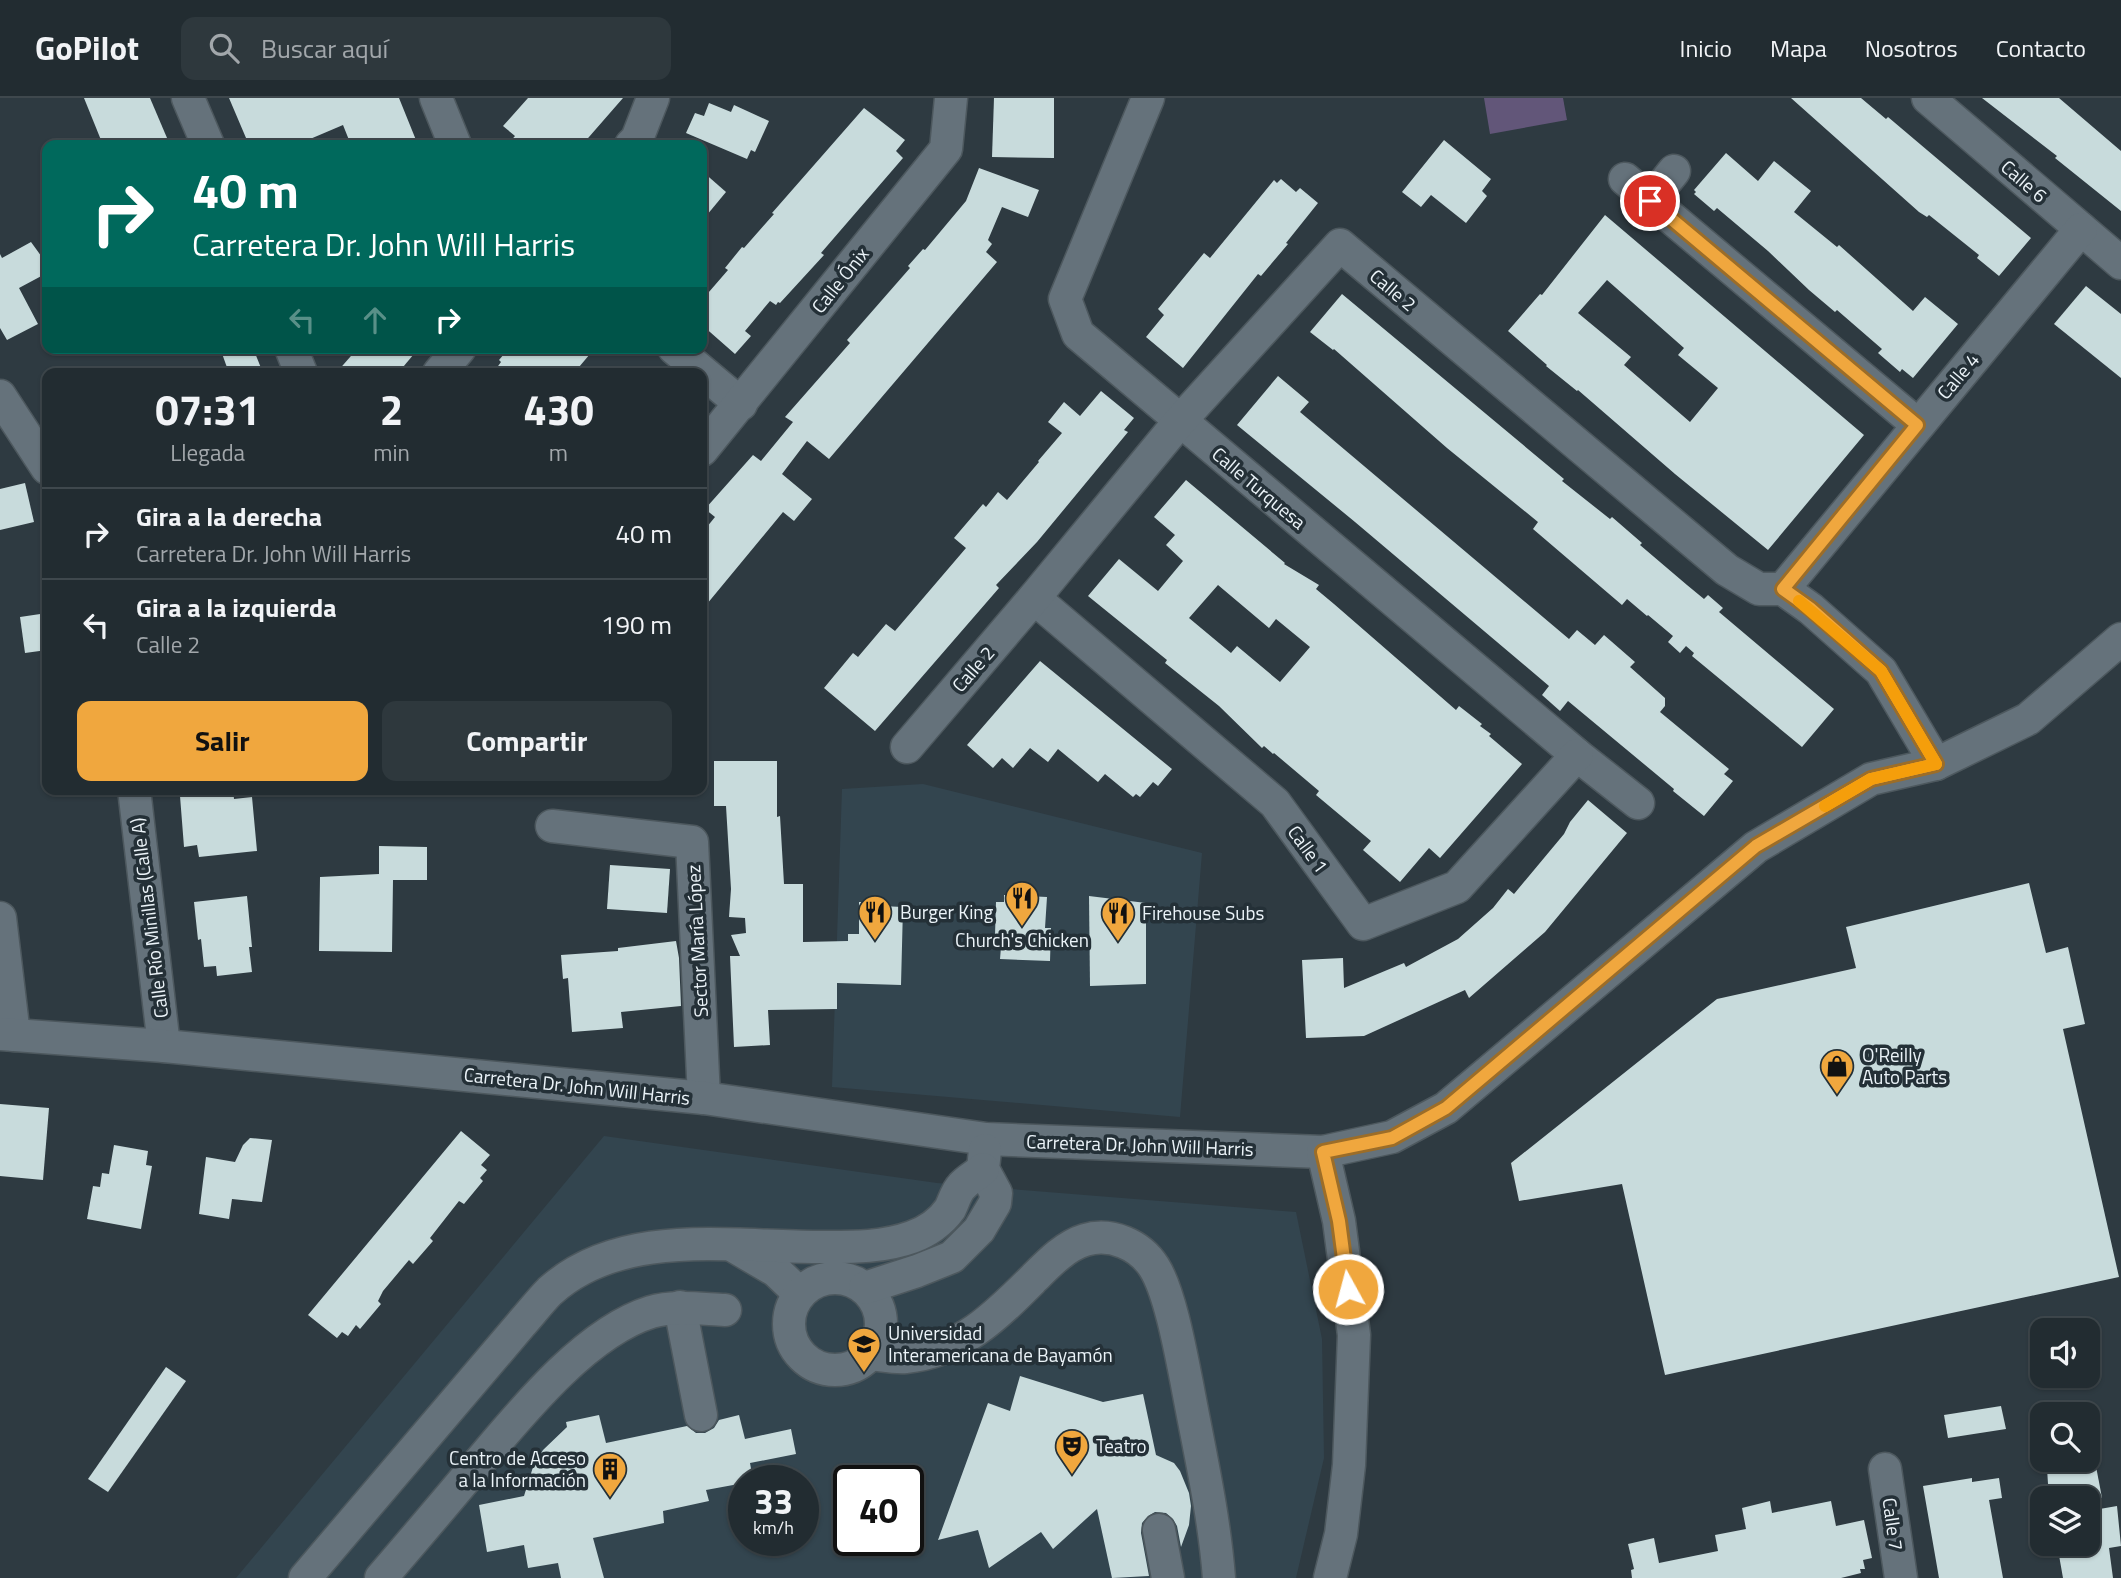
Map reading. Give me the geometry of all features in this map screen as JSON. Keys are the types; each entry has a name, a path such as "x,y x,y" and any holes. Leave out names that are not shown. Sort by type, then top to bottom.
{"street":[{"path":"188,98 206,140"},
{"path":"436,98 453,140"},
{"path":"636,140 653,98"},
{"name":"Calle Ónix","path":"707,444 946,149 951,98"},
{"name":"Calle Turquesa","path":"1148,98 1065,299 1078,334 1577,755 1638,803"},
{"name":"Calle 6","path":"1928,98 2121,263"},
{"path":"1650,201 1674,171"},
{"path":"1625,179 1917,425"},
{"name":"Calle 4","path":"1783,589 2081,229"},
{"name":"Calle 2","path":"907,747 1180,421 1340,245 1727,570 1759,589 1783,589 1811,609 1881,671 1936,764"},
{"path":"443,368 455,354"},
{"path":"681,354 698,368"},
{"path":"707,376 741,404"},
{"path":"0,396 42,460"},
{"name":"Calle 1","path":"1034,598 1275,803 1363,924 1457,887 1577,755"},
{"name":"Carretera Dr. John Will Harris","path":"7,1034 164,1046 704,1098 985,1154 1323,1152 1392,1138 1446,1108 1756,846 1871,779 1936,764 2028,719 2121,639"},
{"name":"Calle Río Minillas (Calle A)","path":"135,795 164,1046"},
{"name":"Sector María López","path":"552,826 692,842 704,1098"},
{"path":"0,918 7,1034"},
{"path":"1323,1152 1339,1221 1354,1335 1349,1465 1341,1534 1330,1578"},
{"path":"304,1578 550,1291 593,1264 656,1247 852,1247 912,1237 930,1229 942,1218 985,1154"},
{"path":"865,1289 952,1257 979,1230 995,1203 996,1192 985,1154"},
{"path":"869,1354 907,1357 960,1340 982,1327 1067,1248 1085,1240 1103,1238 1127,1243 1153,1264 1160,1277 1175,1331 1209,1497 1219,1575 1187,1578"},
{"path":"730,1245 776,1271 800,1294"},
{"path":"835,1277 851,1280 865,1289 875,1301 881,1317 881,1332 875,1348 864,1360 850,1368 834,1370 818,1367 804,1359 794,1347 789,1332 789,1315 794,1300 819,1280 835,1277"},
{"path":"680,1307 701,1415"},
{"path":"381,1578 510,1426 576,1359 604,1336 627,1322 652,1312 680,1307 725,1310"},
{"name":"Calle 7","path":"1885,1469 1902,1578"},
{"path":"1159,1530 1168,1578"}],"shaded area":[{"path":"1484,98 1563,98 1567,120 1490,134"},
{"path":"923,784 1202,853 1180,1117 832,1087 842,789"},
{"name":"Universidad Interamericana de Bayamón","path":"604,1136 937,1183 1296,1212 1322,1339 1324,1458 1296,1578 236,1578"}],"building":[{"path":"84,98 150,98 168,140 101,140"},
{"path":"229,98 399,98 416,140 349,140 343,125 308,140 247,140"},
{"path":"528,98 623,98 586,140 511,140 515,136 503,126"},
{"path":"994,98 1054,98 1054,158 992,157"},
{"path":"1791,98 1861,98 1886,119 1888,117 2031,238 1999,276 1977,258 1979,255 1929,215 1927,217 1919,212"},
{"path":"1982,98 2059,98 2121,151 2121,211 2055,158 2057,156"},
{"path":"709,103 731,112 734,105 769,121 755,152 751,150 747,159 686,133 695,113 704,116"},
{"path":"864,108 905,140 896,151 903,158 821,253 824,255 780,303 776,305 770,301 745,331 751,336 735,354 707,329 707,294 728,270 725,268 774,214 772,213"},
{"path":"1444,140 1491,179 1482,191 1487,196 1466,223 1431,195 1421,207 1402,192"},
{"path":"1726,153 1758,181 1774,161 1811,191 1794,212 1837,247 1839,245 1913,311 1925,297 1958,324 1913,378 1902,369 1900,372 1878,353 1882,349 1809,290 1717,208 1714,211 1694,194 1694,190"},
{"path":"979,168 1039,190 1028,217 1002,207 988,240 992,244 986,252 997,262 829,459 807,441 782,474 812,499 794,521 783,512 707,604 707,527 715,517 707,511 707,507 753,455 761,461 793,422 785,417 850,343 847,340 910,268 908,266 966,201"},
{"path":"707,175 726,192 707,215"},
{"path":"1281,179 1296,192 1300,188 1318,203 1286,243 1288,244 1261,276 1258,274 1183,368 1146,337 1164,315 1158,309 1204,253 1210,258 1274,180 1277,183"},
{"path":"1605,215 1864,435 1768,550 1546,366 1508,331 1540,294 1542,295","holes":["1607,280 1684,348 1678,355 1718,388 1690,422 1624,365 1631,357 1578,313"]},
{"path":"31,242 42,257 42,276 19,288 38,324 7,340 0,328 0,254 2,258"},
{"path":"2086,286 2121,314 2121,378 2054,324"},
{"path":"1342,294 1564,479 1562,481 1610,519 1612,517 1642,543 1640,545 1704,599 1708,595 1723,608 1719,612 1834,709 1802,747 1692,656 1694,653 1686,646 1680,653 1668,642 1673,636 1648,615 1627,599 1622,605 1533,529 1538,522 1447,448 1334,349 1310,332"},
{"path":"222,354 255,354 261,368 227,368"},
{"path":"353,354 414,354 402,368 340,368"},
{"path":"504,354 590,354 578,368 497,368 501,362 499,360"},
{"path":"1278,376 1309,402 1300,412 1569,639 1577,630 1595,645 1604,635 1635,662 1630,667 1665,698 1665,706 1660,712 1729,769 1724,774 1733,781 1704,816 1568,701 1560,711 1542,695 1549,686 1237,425"},
{"path":"1101,391 1134,418 1124,430 1128,432 1037,542 996,585 999,588 875,731 824,688 853,653 858,657 886,624 895,631 966,548 954,538 983,504 986,507 998,492 1007,500 1039,462 1062,433 1048,422 1064,402 1080,416"},
{"path":"1186,480 1284,564 1319,585 1316,589 1456,710 1459,706 1482,724 1480,726 1491,734 1489,736 1522,764 1440,858 1429,848 1400,882 1363,850 1371,841 1316,795 1319,791 1274,753 1264,746 1262,748 1219,706 1165,663 1167,660 1088,596 1119,559 1158,591 1183,561 1166,545 1175,535 1154,517","holes":["1218,585 1269,628 1276,619 1310,647 1280,682 1237,646 1231,653 1189,618"]},
{"path":"25,483 34,522 0,530 0,489"},
{"path":"42,614 42,651 25,653 20,617"},
{"path":"1040,661 1172,769 1158,786 1153,782 1140,797 1136,794 1133,797 1105,774 1098,782 1058,749 1048,762 1030,748 1013,768 1002,758 993,768 967,745"},
{"path":"714,761 777,761 777,817 780,816 784,884 803,884 803,942 848,941 848,934 859,934 859,902 881,902 881,906 903,907 901,985 837,983 837,1009 768,1010 770,1045 734,1047 730,956 740,956 731,935 746,933 745,918 729,917 731,889 726,806 714,806"},
{"path":"234,795 234,799 252,797 257,851 199,857 197,845 184,847 180,796"},
{"path":"1588,800 1627,833 1545,932 1469,998 1465,990 1364,1036 1306,1038 1302,960 1343,958 1344,988 1404,963 1406,967 1458,939 1493,908 1508,889 1514,894 1564,834"},
{"path":"379,846 427,847 427,880 393,880 392,952 319,951 320,877 379,874"},
{"path":"610,865 670,869 667,913 607,909"},
{"name":"O'Reilly Auto Parts","path":"2029,883 2046,953 2068,947 2085,1024 2063,1029 2119,1277 1665,1375 1622,1184 1519,1201 1511,1163 1717,999 1856,968 1846,927"},
{"name":"Church's Chicken","path":"1004,895 1047,897 1045,928 1051,928 1050,961 1000,959 1002,935 995,935 996,902 1004,902"},
{"path":"247,896 252,972 217,976 216,966 204,967 194,902"},
{"name":"Firehouse Subs","path":"1089,896 1146,903 1146,984 1090,986"},
{"path":"676,941 681,1006 621,1012 623,1028 572,1032 568,978 563,979 561,955 618,951 618,948"},
{"path":"0,1104 49,1108 43,1180 0,1176"},
{"path":"461,1131 490,1155 481,1165 487,1170 480,1178 483,1181 464,1204 459,1201 430,1238 433,1241 413,1264 409,1260 383,1291 378,1301 381,1304 360,1329 356,1325 348,1336 342,1332 337,1338 308,1315"},
{"path":"250,1138 272,1140 262,1202 232,1199 229,1219 199,1214 206,1157 235,1162 243,1145"},
{"path":"114,1145 148,1151 146,1165 152,1166 141,1229 87,1219 93,1186 100,1187 102,1173 109,1174"},
{"path":"166,1367 186,1381 108,1492 88,1479"},
{"name":"Teatro","path":"1020,1376 1103,1402 1143,1394 1156,1455 1174,1463 1180,1471 1191,1506 1189,1525 1181,1547 1177,1526 1166,1513 1155,1512 1142,1523 1141,1533 1149,1576 1112,1578 1097,1509 1053,1549 1041,1532 989,1568 978,1530 938,1540 988,1403 1010,1411"},
{"path":"2001,1406 2006,1429 1948,1438 1944,1415"},
{"name":"Centro de Acceso a la Información","path":"599,1415 606,1443 687,1426 696,1433 705,1433 714,1428 719,1420 739,1415 745,1439 791,1429 796,1454 750,1465 728,1465 728,1486 706,1490 709,1501 663,1511 664,1523 593,1538 604,1578 561,1578 558,1563 528,1568 524,1545 487,1552 479,1505 524,1496 533,1467 543,1450 567,1427 566,1422"},
{"path":"2047,1472 2097,1472 2100,1486 2048,1486"},
{"path":"1972,1478 1972,1482 1999,1478 2002,1498 1989,1500 2003,1578 1939,1578 1923,1486"},
{"path":"1770,1501 1772,1513 1831,1501 1836,1526 1864,1520 1872,1558 1863,1560 1865,1569 1860,1569 1861,1573 1841,1578 1632,1578 1631,1570 1634,1569 1628,1544 1654,1538 1659,1563 1718,1551 1715,1535 1746,1529 1742,1508"},
{"path":"2117,1506 2121,1546 2109,1548 2113,1578 2063,1578 2059,1556 2100,1556 2100,1509"}],"slow traffic":[{"path":"1799,601 1881,671 1936,764 1871,779 1825,806"}],"place":[{"name":"Church's Chicken","path":"1022,928"},
{"name":"Burger King","path":"875,942"},
{"name":"Firehouse Subs","path":"1118,943"},
{"name":"O'Reilly Auto Parts","path":"1837,1096"},
{"name":"Universidad Interamericana de Bayamón","path":"864,1374"},
{"name":"Teatro","path":"1072,1476"},
{"name":"Centro de Acceso a la Información","path":"610,1499"}],"route":[{"path":"1348,1289 1339,1221 1323,1152 1392,1138 1446,1108 1756,846 1871,779 1936,764 1881,671 1811,609 1783,589 1917,425 1650,201"}]}
